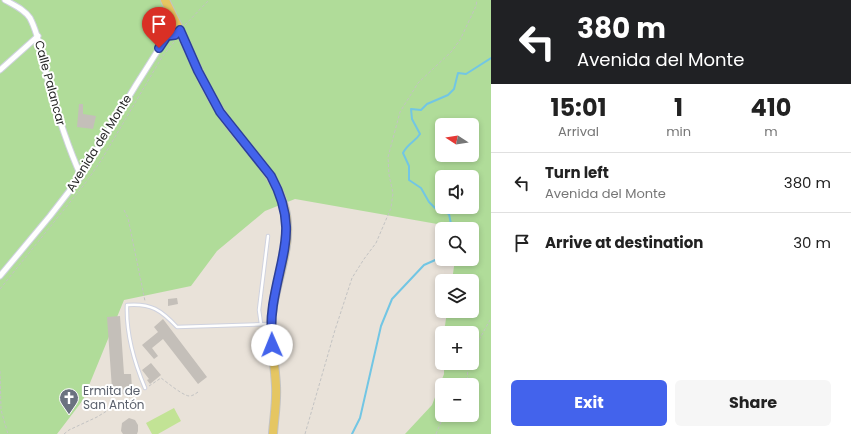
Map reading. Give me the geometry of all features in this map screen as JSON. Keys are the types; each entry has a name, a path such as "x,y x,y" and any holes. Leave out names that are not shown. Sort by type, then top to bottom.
{"main road":[{"path":"165,0 198,71 220,112 271,176 284,204 287,236 273,305 271,324 276,385 273,434"},
{"path":"171,0 180,30"}],"street":[{"name":"Calle Palancar","path":"5,0 25,12 30,18 38,36 47,78 59,121 81,176"},
{"name":"Avenida del Monte","path":"0,276 81,176 167,36 175,35 180,30"},
{"path":"0,70 38,36"}],"lane":[{"path":"261,324 259,310 268,236"},
{"path":"145,388 136,365 126,317 127,304 137,304 162,312 177,326 271,324"}],"path":[{"path":"180,30 209,0"},
{"path":"304,434 352,278 376,243 391,208 393,193 388,157 400,112 418,83 451,52 460,40 476,6 477,0"},
{"path":"124,210 128,218 145,306"},
{"path":"479,340 491,318"},
{"path":"0,371 1,410 8,434"},
{"path":"64,434 69,430 97,417 162,378 189,396 198,392"},
{"path":"436,434 441,422"}],"green space":[{"path":"0,0 491,0 491,434 405,434 432,405 435,397 435,422 479,422 479,378 442,378 444,370 479,370 479,326 445,326 446,318 479,318 479,274 453,274 454,266 479,266 479,222 435,222 435,224 295,199 265,211 217,251 191,286 124,300 83,400 57,434 0,434"},
{"path":"174,408 181,421 158,434 152,434 146,423"}],"building":[{"path":"79,104 83,104 83,114 96,116 93,129 77,127"},
{"path":"177,298 178,304 168,306 168,299"},
{"path":"120,316 124,374 131,374 132,388 126,389 126,394 108,395 108,389 112,389 107,317"},
{"path":"163,319 207,377 198,384 163,339 152,348 158,356 154,359 142,345 158,332 154,327"},
{"path":"151,363 161,375 150,384 147,380 149,379 142,370"},
{"path":"129,418 135,420 138,425 137,434 123,434 121,431 122,423"}],"waterway":[{"path":"451,222 449,214 435,208 429,202 421,188 409,180 409,166 403,153 420,134 412,119 411,109 421,110 427,104 448,95 454,89 458,73 466,74 491,58"},
{"path":"352,434 360,418 381,326 392,299 424,265 435,260"}],"place":[{"name":"Ermita de San Antón","path":"69,415"}],"route":[{"path":"159,48 167,36 175,35 180,30 198,71 220,112 271,176 284,204 287,236 273,305 271,324 272,345"}]}
